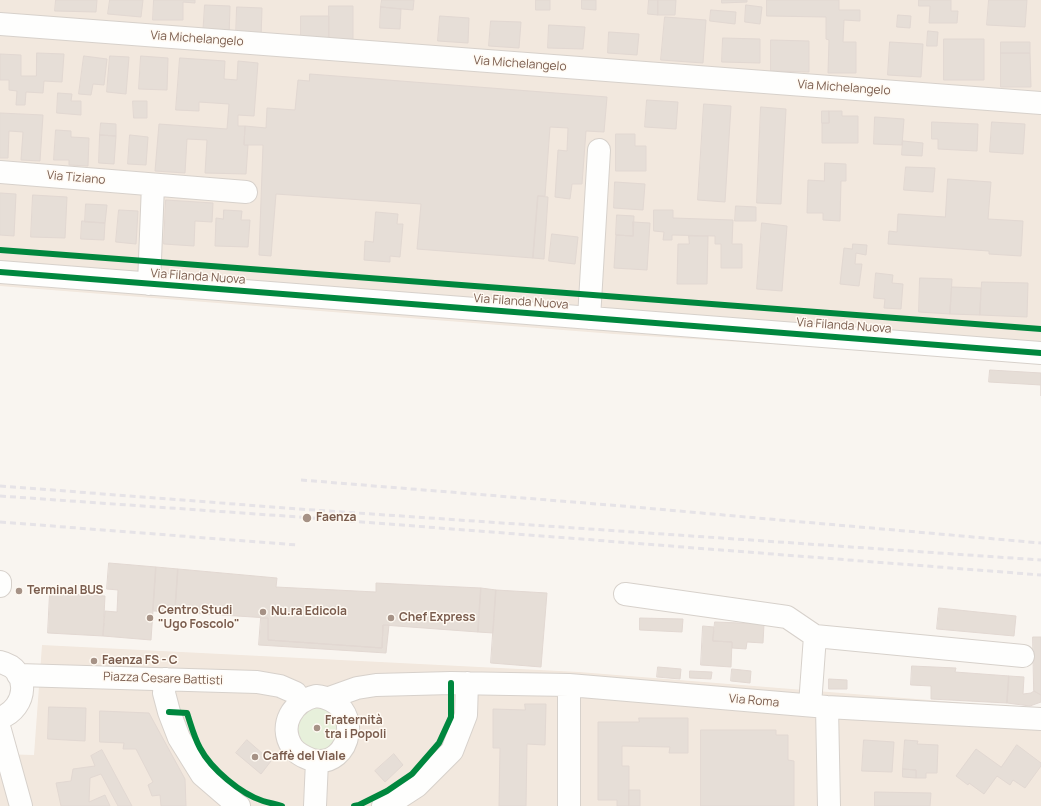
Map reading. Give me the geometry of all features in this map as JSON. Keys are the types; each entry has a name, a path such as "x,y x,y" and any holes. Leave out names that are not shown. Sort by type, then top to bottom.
{"street":[{"name":"Via Michelangelo","path":"0,24 1041,103"},
{"path":"590,318 599,150"},
{"name":"Via Tiziano","path":"0,172 246,192"},
{"path":"149,284 153,185"},
{"name":"Via Filanda Nuova","path":"0,272 1041,353"},
{"path":"625,594 787,617 815,636 1023,656"},
{"path":"815,636 819,706 829,806"},
{"path":"0,662 12,667 22,684 20,702 14,710 6,716 0,718"},
{"name":"Piazza Cesare Battisti","path":"18,675 257,682 280,686 296,693 300,702"},
{"path":"165,679 164,693 169,712 179,738 202,775 240,806"},
{"path":"329,698 357,688 376,685 467,683 466,715 452,751 417,786 391,803 383,806"},
{"name":"Via Roma","path":"467,683 569,686 819,706 1041,719"},
{"path":"569,686 569,806"},
{"path":"316,696 329,698 335,702 343,712 346,718 348,730 345,744 340,751 317,759 295,750 287,735 287,724 293,709 300,702 316,696"},
{"path":"0,730 21,806"},
{"path":"315,806 317,759"}],"shaded area":[{"path":"0,0 1041,0 1041,361 614,334 0,286"},
{"path":"42,645 579,672 1041,709 1041,806 0,806 0,754 34,755"}],"green space":[{"path":"324,706 340,721 336,743 326,749 316,751 302,745 295,724 309,707"}],"building":[{"path":"56,0 97,0 96,12 55,11"},
{"path":"110,0 143,0 141,17 108,14"},
{"path":"154,0 195,0 195,3 183,2 183,20 153,20"},
{"path":"382,0 414,0 413,10 381,7"},
{"path":"536,0 550,0 550,10 536,10"},
{"path":"582,0 596,0 596,10 582,9"},
{"path":"649,0 658,0 658,15 648,14"},
{"path":"658,0 676,0 675,15 658,15"},
{"path":"722,0 747,0 747,2 722,3"},
{"path":"767,0 839,0 839,10 860,10 860,21 844,20 843,42 856,42 856,73 828,73 829,40 826,39 826,17 767,16"},
{"path":"919,0 951,0 951,11 958,11 957,23 929,23 930,6 919,6"},
{"path":"989,0 1027,0 1025,27 987,25"},
{"path":"205,5 230,6 229,37 203,36"},
{"path":"746,5 762,7 760,24 745,22"},
{"path":"329,6 353,6 353,39 329,39"},
{"path":"237,7 262,8 261,39 236,38"},
{"path":"381,7 401,9 400,29 380,28"},
{"path":"711,10 736,12 735,24 710,21"},
{"path":"898,15 911,16 910,28 897,27"},
{"path":"301,16 329,16 329,39 301,39"},
{"path":"440,16 469,18 468,43 438,41"},
{"path":"665,17 706,20 703,63 661,60"},
{"path":"491,21 521,22 519,48 489,46"},
{"path":"549,25 585,27 583,49 548,48"},
{"path":"928,31 938,32 937,46 927,46"},
{"path":"609,32 639,34 637,55 608,53"},
{"path":"723,38 760,39 760,63 722,62"},
{"path":"944,39 984,39 984,80 944,80"},
{"path":"771,40 809,41 809,72 771,71"},
{"path":"890,42 923,44 921,77 888,75"},
{"path":"1001,42 1030,42 1030,53 1001,53"},
{"path":"37,53 64,54 62,82 44,81 43,93 26,92 25,105 16,105 17,91 9,90 9,80 0,80 0,54 21,55 21,76 36,76"},
{"path":"1001,53 1030,53 1031,87 1001,87"},
{"path":"84,56 107,59 104,85 93,84 91,95 79,94"},
{"path":"110,56 129,57 126,94 107,92"},
{"path":"141,56 168,58 167,90 139,89"},
{"path":"180,58 225,61 224,79 237,80 238,61 258,63 254,116 238,115 238,126 245,126 244,145 248,145 246,174 205,173 207,140 187,139 185,173 155,171 159,124 227,129 229,104 199,102 199,111 176,110"},
{"path":"310,74 607,97 604,132 586,131 582,184 572,184 570,199 555,197 558,150 567,151 568,128 550,127 545,196 538,196 533,258 417,249 421,204 276,194 271,256 259,255 263,145 244,145 245,126 266,128 267,108 295,110 298,80 309,81"},
{"path":"58,93 72,94 71,101 81,101 81,115 57,113"},
{"path":"647,100 678,102 676,129 645,127"},
{"path":"133,101 147,101 147,118 134,118"},
{"path":"704,104 731,106 725,202 698,200"},
{"path":"761,107 786,109 781,204 757,203"},
{"path":"822,111 829,111 829,123 822,123"},
{"path":"829,111 842,111 842,116 858,116 858,143 822,143 822,123 829,123"},
{"path":"0,113 43,115 40,161 21,160 23,132 9,131 8,158 0,158"},
{"path":"875,117 904,119 902,145 874,144"},
{"path":"932,122 978,124 977,151 938,149 938,139 932,139"},
{"path":"992,122 1025,124 1023,154 990,152"},
{"path":"101,123 116,124 116,136 100,135"},
{"path":"56,130 71,131 71,137 89,138 88,166 69,165 69,160 54,160"},
{"path":"616,134 635,134 635,146 646,146 646,171 616,171"},
{"path":"100,135 116,136 114,164 99,163"},
{"path":"130,135 148,137 146,165 128,164"},
{"path":"903,141 923,143 922,156 902,155"},
{"path":"825,163 846,164 846,181 841,181 840,221 823,220 823,213 807,213 808,180 824,181"},
{"path":"906,167 935,168 933,192 904,190"},
{"path":"948,179 991,182 988,219 1023,221 1021,256 989,254 989,251 888,244 889,231 897,232 898,214 945,217"},
{"path":"615,182 645,184 643,210 614,208"},
{"path":"0,193 16,194 14,236 0,235"},
{"path":"33,195 67,197 65,238 31,237"},
{"path":"538,196 548,197 544,259 533,258"},
{"path":"166,200 213,203 212,222 195,221 194,246 164,244"},
{"path":"86,204 107,205 105,223 85,222"},
{"path":"736,206 756,207 756,221 735,221"},
{"path":"119,210 138,211 136,244 116,242"},
{"path":"224,210 242,211 241,220 250,220 248,247 215,246 216,218 223,219"},
{"path":"654,210 673,210 673,218 733,220 732,244 742,244 742,268 721,268 721,244 715,244 715,236 672,235 672,240 663,240 664,232 654,231"},
{"path":"376,212 398,214 397,224 403,224 400,257 390,256 390,262 364,260 365,241 373,242"},
{"path":"617,215 634,216 633,236 616,235"},
{"path":"82,221 105,223 104,240 81,239"},
{"path":"633,222 650,223 647,270 614,268 616,235 633,236"},
{"path":"762,223 787,226 782,291 757,289"},
{"path":"552,234 578,237 575,264 549,261"},
{"path":"689,236 708,236 707,284 677,284 678,244 689,244"},
{"path":"853,244 867,245 866,255 856,253 855,264 862,264 859,286 840,284 844,248 852,249"},
{"path":"876,273 893,275 892,283 903,284 901,309 884,308 885,299 874,298"},
{"path":"920,278 952,279 950,314 919,312"},
{"path":"982,282 1028,283 1027,317 980,315"},
{"path":"952,287 981,288 980,315 950,314"},
{"path":"990,370 1041,373 1041,385 989,382"},
{"path":"109,563 156,567 151,640 103,636 105,611 117,612 118,590 107,589"},
{"path":"156,567 178,569 175,612 153,611"},
{"path":"178,569 277,578 276,587 376,592 376,583 481,588 478,632 383,625 382,648 268,640 268,618 175,612"},
{"path":"481,588 496,590 493,633 478,632"},
{"path":"496,590 547,593 541,667 491,663"},
{"path":"50,593 105,596 103,636 48,633"},
{"path":"939,608 1016,616 1014,636 937,629"},
{"path":"261,618 268,618 268,640 382,648 383,625 389,625 386,653 259,645"},
{"path":"640,618 683,619 682,632 640,630"},
{"path":"715,622 764,624 763,643 747,642 746,649 732,648 732,642 713,641"},
{"path":"703,626 714,627 713,641 732,642 731,667 701,665"},
{"path":"1033,637 1041,637 1041,695 1034,691"},
{"path":"912,666 956,668 955,672 1009,676 1007,703 931,699 931,686 911,685"},
{"path":"658,667 681,669 680,679 657,677"},
{"path":"732,669 751,671 750,683 731,681"},
{"path":"690,671 712,672 711,679 690,678"},
{"path":"1009,676 1024,677 1023,694 1034,691 1041,695 1041,702 1030,706 1007,703"},
{"path":"829,679 847,680 847,689 829,689"},
{"path":"525,704 546,704 545,745 527,744 526,806 499,806 500,748 493,748 493,709 525,710"},
{"path":"49,707 86,708 85,741 48,739"},
{"path":"100,711 149,713 185,779 186,806 161,806 160,795 152,796 148,785 153,782 136,749 123,749 124,743 100,742"},
{"path":"639,718 688,718 688,753 669,753 670,747 622,746 622,766 629,766 629,806 617,806 617,800 598,800 598,722 639,722"},
{"path":"701,730 776,730 776,735 788,735 788,760 794,761 794,806 701,806"},
{"path":"247,740 271,761 261,774 236,753"},
{"path":"864,740 894,742 892,772 862,771"},
{"path":"905,740 918,741 917,744 938,745 937,773 926,773 926,778 916,778 916,770 903,769"},
{"path":"1017,745 1041,763 1041,766 1025,788 1013,780 1010,785 997,776 984,794 956,776 976,749 1001,767"},
{"path":"102,750 132,806 118,806 101,774 90,778 89,802 105,795 110,806 61,806 56,783 71,781 73,769 95,766 91,756"},
{"path":"394,754 403,765 385,782 375,771"},
{"path":"903,769 916,770 916,778 903,777"},
{"path":"629,790 640,790 640,806 629,806"},
{"path":"875,792 931,793 930,806 875,806"}],"railway":[{"path":"301,480 622,506 1041,543"},
{"path":"0,486 299,509 1041,560"},
{"path":"0,496 299,517 1041,575"},
{"path":"0,522 297,545"}],"cycle path":[{"path":"0,250 1041,329"},
{"path":"0,272 1041,353"},
{"path":"354,806 387,791 412,774 439,743 451,717 451,683"},
{"path":"169,712 187,713 200,748 211,764 227,780 254,798 282,806"}],"place":[{"name":"Faenza","path":"307,518"},
{"name":"Terminal BUS","path":"19,591"},
{"name":"Nu.ra Edicola","path":"263,612"},
{"name":"Centro Studi \"Ugo Foscolo\"","path":"150,618"},
{"name":"Chef Express","path":"391,618"},
{"name":"Faenza FS - C","path":"94,661"},
{"name":"Fraternità tra i Popoli","path":"317,728"},
{"name":"Caffè del Viale","path":"255,757"}]}
